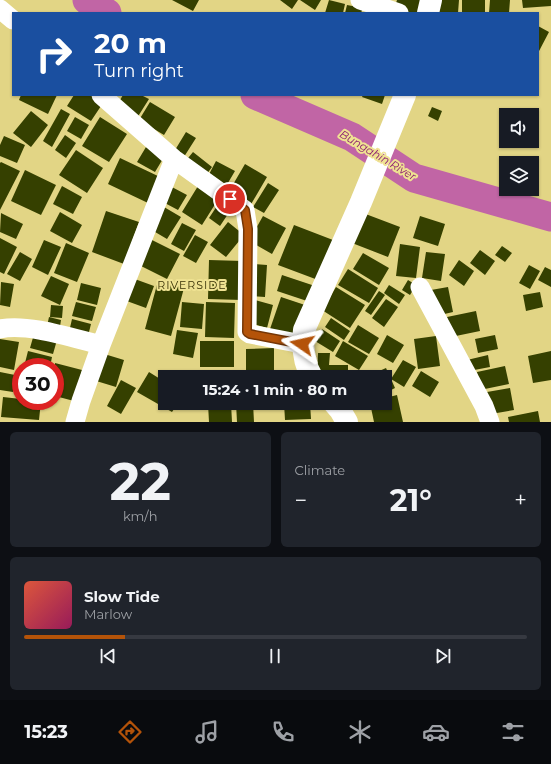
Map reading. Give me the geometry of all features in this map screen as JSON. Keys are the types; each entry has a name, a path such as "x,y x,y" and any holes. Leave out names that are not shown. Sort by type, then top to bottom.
{"street":[{"path":"360,0 395,12"},
{"path":"428,12 431,0"},
{"path":"0,9 12,19"},
{"path":"102,96 174,159 245,210 248,229 247,332 250,334 302,344"},
{"path":"308,370 302,344 304,330 361,202 402,103"},
{"path":"75,422 80,401 101,345 174,159"},
{"path":"420,287 484,406 490,422"},
{"path":"0,330 6,328 31,328 101,345"},
{"path":"340,410 347,422"}],"building":[{"path":"172,0 199,0 193,11"},
{"path":"280,0 298,0 292,9"},
{"path":"300,0 321,0 315,10"},
{"path":"329,0 345,4 343,12 325,12"},
{"path":"397,0 424,0 419,12 404,12 394,9"},
{"path":"439,0 459,0 458,12 438,12"},
{"path":"462,0 485,0 485,12 462,12"},
{"path":"490,0 510,0 509,12 489,12"},
{"path":"522,0 551,0 551,6 523,8"},
{"path":"347,5 363,8 361,12 345,12"},
{"path":"539,27 549,32 539,51"},
{"path":"21,96 57,96 48,114 19,100"},
{"path":"73,96 92,96 103,103 91,121 67,106"},
{"path":"122,96 143,96 149,99 137,118 117,105"},
{"path":"362,96 385,96 382,104"},
{"path":"150,102 175,117 164,135 139,120"},
{"path":"432,107 442,111 438,121 428,116"},
{"path":"61,109 70,114 52,147 43,141"},
{"path":"31,111 48,125 31,147 13,133"},
{"path":"75,117 89,125 81,139 67,131"},
{"path":"100,117 127,134 109,162 82,146"},
{"path":"186,132 196,138 182,160 172,155"},
{"path":"65,135 76,143 66,158 55,150"},
{"path":"4,136 25,145 17,163 0,156 0,145"},
{"path":"146,147 164,157 155,172 137,162"},
{"path":"76,150 103,168 87,193 59,175"},
{"path":"193,152 212,167 204,178 184,163"},
{"path":"120,158 160,177 148,203 108,184"},
{"path":"216,161 235,171 225,188 207,178"},
{"path":"1,162 20,171 0,210 0,163"},
{"path":"245,164 267,177 250,206 228,193"},
{"path":"25,170 56,185 41,215 11,201"},
{"path":"268,183 279,190 264,213 253,207"},
{"path":"62,186 82,197 73,214 53,204"},
{"path":"170,186 187,195 178,210 161,201"},
{"path":"198,186 219,198 202,225 182,212"},
{"path":"219,203 230,211 220,226 209,218"},
{"path":"164,207 181,217 167,239 150,229"},
{"path":"106,211 139,222 124,264 92,252"},
{"path":"60,212 82,225 72,243 50,231"},
{"path":"1,213 23,224 16,239 0,232"},
{"path":"363,213 400,227 388,257 352,243"},
{"path":"263,216 286,228 272,254 249,241"},
{"path":"420,216 445,224 438,246 413,238"},
{"path":"228,222 244,235 226,257 210,245"},
{"path":"182,223 196,230 184,251 171,244"},
{"path":"294,225 333,240 318,280 278,265"},
{"path":"195,235 208,242 196,263 183,256"},
{"path":"0,238 17,247 4,274 0,272"},
{"path":"148,238 180,254 167,279 135,263"},
{"path":"44,240 61,247 48,275 32,267"},
{"path":"66,243 89,253 77,282 54,273"},
{"path":"400,244 420,247 416,278 396,276"},
{"path":"502,246 512,253 505,262 495,255"},
{"path":"480,250 495,261 485,275 470,263"},
{"path":"20,252 32,259 20,281 7,274"},
{"path":"426,252 445,254 441,281 422,278"},
{"path":"363,253 389,268 379,285 353,269"},
{"path":"209,260 243,261 242,300 208,299"},
{"path":"459,260 474,271 464,286 449,275"},
{"path":"253,264 267,265 265,297 251,296"},
{"path":"529,265 540,271 530,289 519,283"},
{"path":"545,267 551,270 551,287 538,280"},
{"path":"348,269 378,288 369,303 338,285"},
{"path":"282,275 315,286 310,302 277,291"},
{"path":"51,276 69,284 60,305 41,296"},
{"path":"132,278 154,286 146,308 124,300"},
{"path":"408,280 416,285 410,295 402,290"},
{"path":"158,281 184,288 171,336 145,329"},
{"path":"1,282 14,284 10,307 0,305"},
{"path":"81,283 101,288 97,305 77,300"},
{"path":"389,285 405,295 399,304 384,293"},
{"path":"336,287 365,305 350,328 322,310"},
{"path":"448,287 453,312 436,316 431,290"},
{"path":"379,291 385,295 371,315 365,311"},
{"path":"540,292 543,307 526,311 523,295"},
{"path":"281,297 308,306 297,338 270,329"},
{"path":"386,299 398,307 384,327 372,318"},
{"path":"255,300 273,305 267,328 250,323"},
{"path":"76,302 96,307 92,321 72,316"},
{"path":"182,302 204,304 202,329 180,327"},
{"path":"206,302 235,303 234,338 205,337"},
{"path":"51,305 63,306 62,318 50,317"},
{"path":"476,311 480,331 451,337 447,317"},
{"path":"49,317 61,320 59,333 46,331"},
{"path":"331,318 350,331 344,340 325,327"},
{"path":"72,319 91,324 88,336 69,332"},
{"path":"358,325 379,338 369,354 348,342"},
{"path":"322,329 340,341 333,352 315,341"},
{"path":"177,330 198,333 193,358 173,354"},
{"path":"34,334 57,340 53,354 30,348"},
{"path":"387,335 404,345 393,363 377,354"},
{"path":"495,335 498,349 478,353 475,339"},
{"path":"436,336 440,366 418,369 414,339"},
{"path":"0,339 19,342 16,358 12,358 12,370 0,367"},
{"path":"200,341 234,341 234,367 200,367"},
{"path":"343,341 368,356 359,370 335,356"},
{"path":"274,348 274,370 246,370 246,349"},
{"path":"28,351 52,357 52,358 26,358"},
{"path":"551,351 551,380 533,383 528,356"},
{"path":"101,353 124,360 116,387 93,380"},
{"path":"318,353 330,353 329,365 348,365 348,370 317,370"},
{"path":"488,355 490,367 469,371 467,360"},
{"path":"403,360 416,367 404,387 392,380"},
{"path":"64,365 82,370 74,401 64,398"},
{"path":"505,366 509,384 480,390 477,372"},
{"path":"421,371 439,382 430,397 412,386"},
{"path":"0,372 12,374 12,392 0,390"},
{"path":"149,372 158,378 158,404 137,392"},
{"path":"121,380 136,388 121,414 107,406"},
{"path":"392,381 395,388 392,390"},
{"path":"510,388 514,410 491,414 487,392"},
{"path":"397,395 403,422 374,422 371,410 392,410 392,396"},
{"path":"3,397 12,398 12,410 40,410 39,420 1,417"},
{"path":"208,410 231,410 232,422 209,422"},
{"path":"236,410 253,410 254,422 237,422"},
{"path":"284,410 310,410 311,419 285,420"},
{"path":"538,411 540,422 509,422 508,417"}],"waterway":[{"name":"Bungahin River","path":"87,0 105,12"},
{"name":"Bungahin River","path":"257,96 352,137 414,178 551,217"}],"district":[{"name":"RIVERSIDE","path":"192,285"}],"route":[{"path":"230,199 245,210 248,229 247,332 250,334 302,344"}]}
